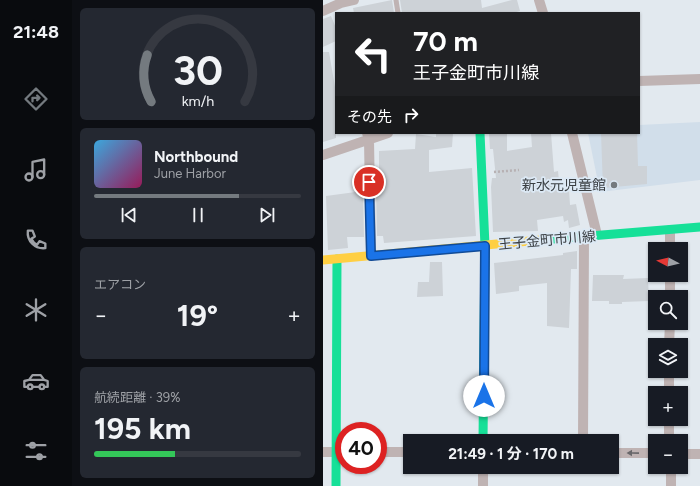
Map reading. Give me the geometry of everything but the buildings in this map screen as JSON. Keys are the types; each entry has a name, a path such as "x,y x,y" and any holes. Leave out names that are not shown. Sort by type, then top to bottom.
{"street":[{"path":"323,11 353,0"},
{"path":"539,0 543,12"},
{"path":"640,80 700,79"},
{"path":"323,155 368,137 383,134"},
{"path":"480,134 485,246 483,434"},
{"path":"572,134 597,235"},
{"path":"368,137 371,256"},
{"name":"王子金町市川線","path":"323,260 700,227"},
{"path":"670,242 671,230"},
{"path":"583,434 585,237"},
{"path":"337,259 340,422"},
{"path":"323,452 335,452"},
{"path":"387,452 403,452"},
{"path":"619,453 648,453"},
{"path":"688,454 700,454"},
{"path":"336,486 337,474"},
{"path":"483,474 483,486"},
{"path":"671,474 671,486"}],"lane":[{"path":"396,0 399,12"}],"path":[{"path":"482,173 519,170"}],"shaded area":[{"path":"700,122 700,180 600,192 588,134 640,134 640,125"}],"traffic: fast":[{"path":"480,134 485,246 483,434"},
{"path":"541,240 700,227"},
{"path":"336,486 337,259"}],"traffic: slow":[{"path":"323,260 541,240"}],"place":[{"name":"新水元児童館","path":"614,185"}],"route":[{"path":"369,182 371,256 485,246 484,396"}]}
